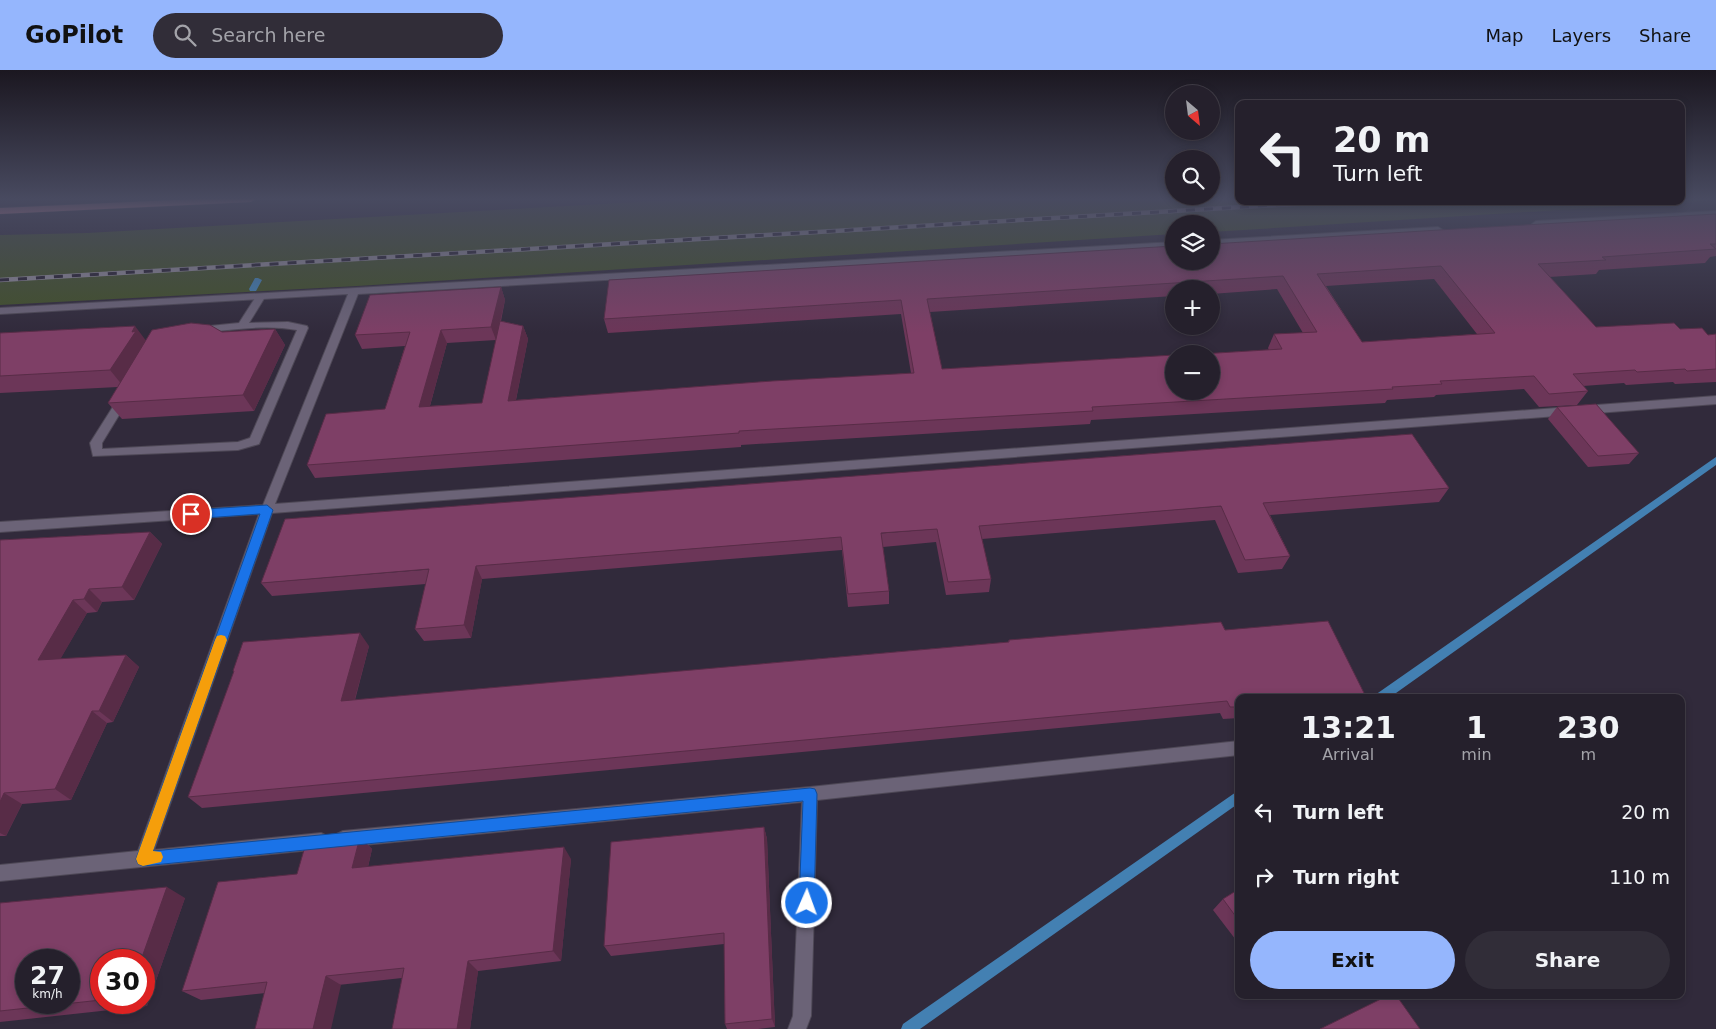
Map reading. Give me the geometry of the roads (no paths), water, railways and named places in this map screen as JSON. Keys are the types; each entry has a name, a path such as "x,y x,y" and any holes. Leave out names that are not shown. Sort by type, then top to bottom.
{"street":[{"path":"0,311 1165,246"},
{"path":"143,859 267,510 354,292"},
{"path":"242,326 260,297"},
{"path":"132,385 96,443 97,452 238,446 255,441 303,328 288,325 242,326 189,331"},
{"path":"0,527 267,510 1716,400"},
{"path":"0,873 810,794 1235,748"},
{"path":"797,1029 802,1016 810,794"}],"waterway":[{"path":"253,289 258,280"},
{"path":"1385,694 1716,460"},
{"path":"908,1029 1235,799"}],"railway":[{"path":"0,280 617,244"}]}
